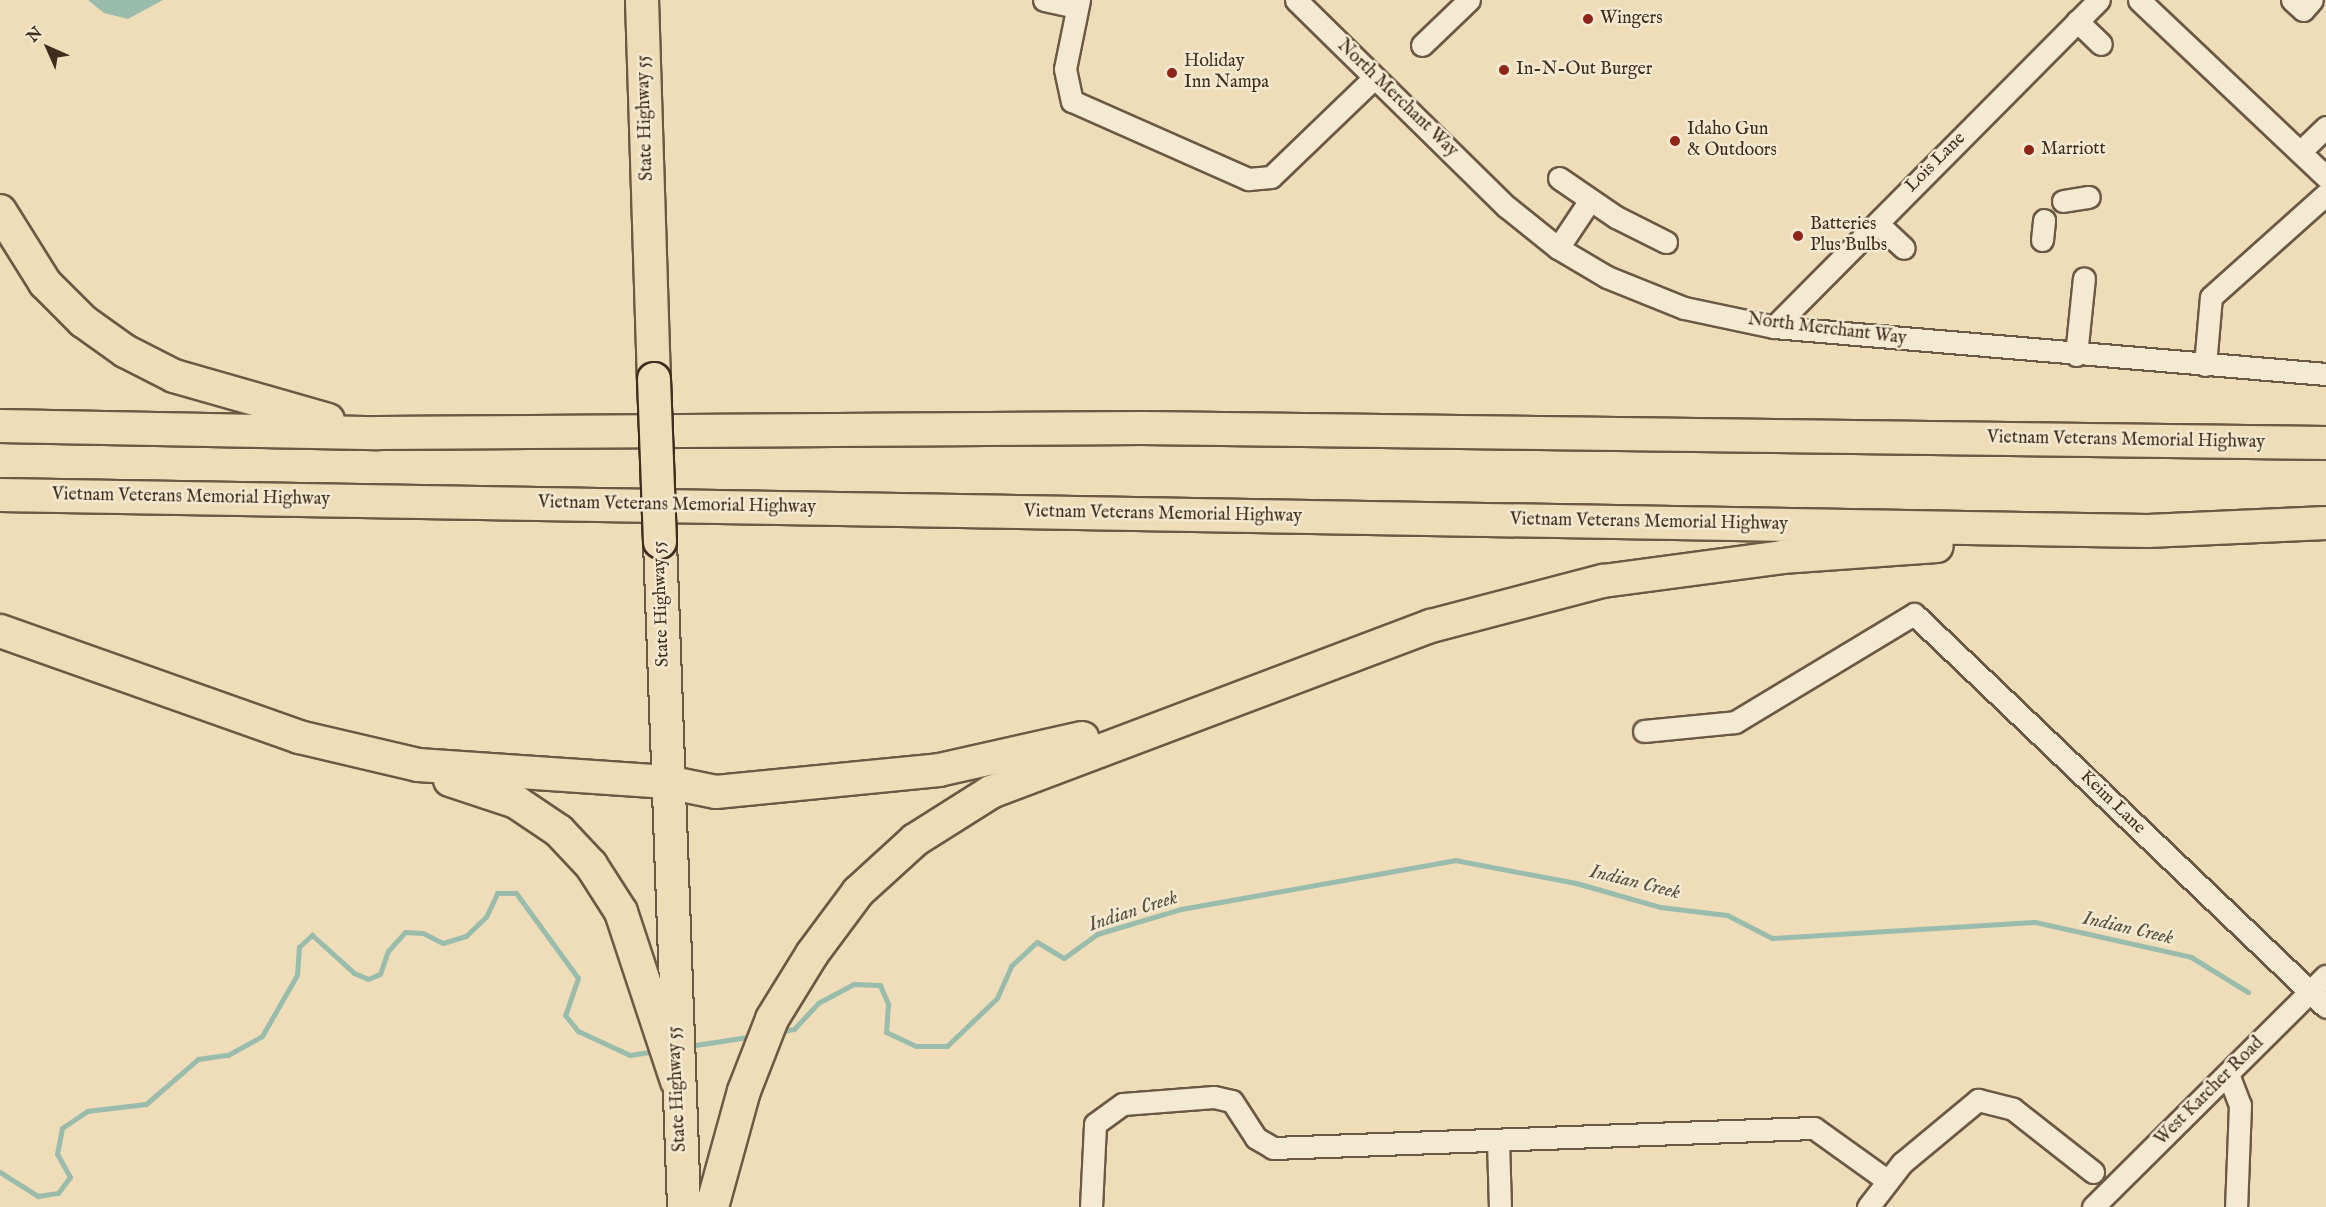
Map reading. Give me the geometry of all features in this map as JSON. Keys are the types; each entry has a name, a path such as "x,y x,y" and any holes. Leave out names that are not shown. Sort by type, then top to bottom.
{"highway":[{"name":"State Highway 55","path":"642,0 677,1081 684,1207"},
{"path":"0,211 45,283 83,321 125,351 174,376 378,433"},
{"path":"0,426 378,433"},
{"name":"Vietnam Veterans Memorial Highway","path":"378,433 1142,428 2326,443"},
{"name":"Vietnam Veterans Memorial Highway","path":"0,495 2148,531 2326,523"},
{"path":"0,632 299,737 418,765 667,782 716,792 939,770 1072,741 1431,626 1614,579 1782,557 2148,531"},
{"path":"712,1207 744,1090 772,1019 858,892 915,840 991,792 1431,626"},
{"path":"77,659 185,710 296,747 471,784 516,802 559,831 591,865 621,912 677,1081"}],"street":[{"path":"1044,0 1079,2 1065,69 1072,101 1256,181 1270,177 1374,78"},
{"name":"North Merchant Way","path":"1296,0 1506,207 1558,248 1607,277 1684,308 1774,327 2076,355 2326,374"},
{"path":"1422,45 1469,0"},
{"name":"Lois Lane","path":"1774,327 2099,0"},
{"path":"2139,0 2326,177"},
{"path":"2292,0 2303,10 2312,0"},
{"path":"2077,21 2101,44"},
{"path":"2300,152 2326,127"},
{"path":"1559,177 1590,200 1666,242"},
{"path":"2205,365 2211,297 2326,194"},
{"path":"2063,201 2089,197"},
{"path":"1558,248 1590,200"},
{"path":"1878,224 1904,249"},
{"path":"2076,355 2084,278"},
{"name":"Keim Lane","path":"1644,731 1735,722 1914,614 2326,1007"},
{"name":"West Karcher Road","path":"2094,1207 2326,976"},
{"path":"2228,1074 2240,1105 2236,1207"},
{"path":"1868,1207 1888,1181 1978,1100 2013,1109 2093,1172"},
{"path":"1091,1207 1095,1124 1123,1104 1232,1101 1256,1138 1273,1148 1814,1128 1888,1181"},
{"path":"1498,1141 1500,1207"}],"shaded area":[{"path":"88,0 163,0 128,19 104,13"}],"waterway":[{"name":"Indian Creek","path":"778,1032 794,1029 818,1003 853,984 880,985 888,1004 886,1032 916,1046 947,1046 997,998 1011,966 1037,942 1064,958 1097,934 1181,909 1455,860 1576,883 1660,907 1727,915 1772,938 2035,922 2191,957 2248,992"},
{"name":"Indian Creek","path":"0,1172 38,1196 58,1193 70,1177 57,1154 62,1128 87,1111 146,1104 198,1059 228,1055 262,1036 297,975 299,947 312,935 354,973 368,979 380,974 388,951 405,932 423,933 443,943 466,936 486,917 497,893 516,893 578,978 565,1015 578,1031 630,1055 656,1051"},
{"name":"Indian Creek","path":"689,1046 754,1036"}],"place":[{"name":"Wingers","path":"1588,19"},
{"name":"In-N-Out Burger","path":"1504,70"},
{"name":"Holiday Inn Nampa","path":"1172,73"},
{"name":"Idaho Gun & Outdoors","path":"1675,141"},
{"name":"Marriott","path":"2029,150"},
{"name":"Batteries Plus Bulbs","path":"1798,236"}]}
